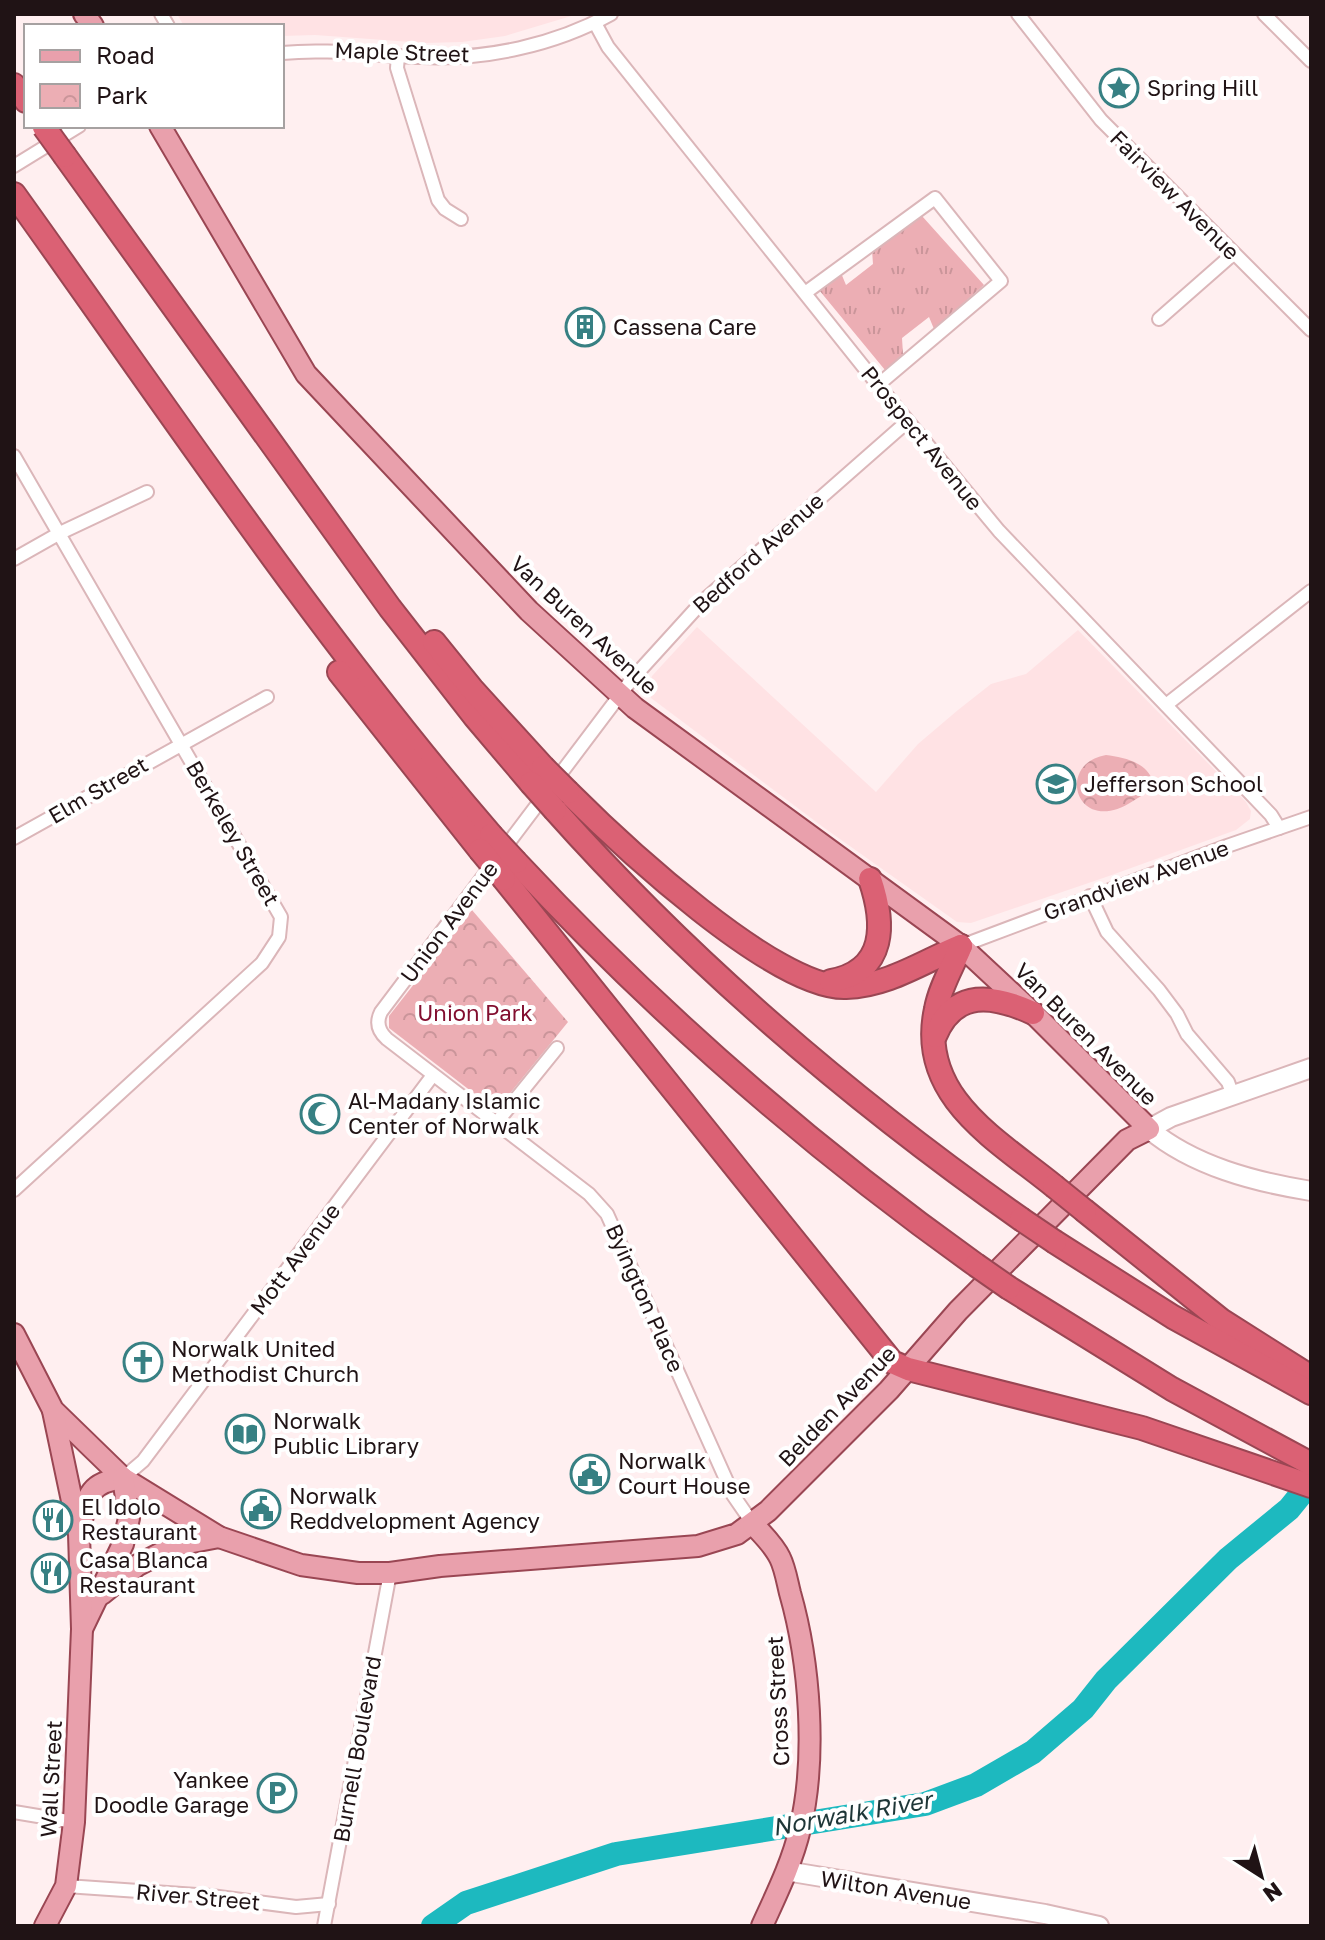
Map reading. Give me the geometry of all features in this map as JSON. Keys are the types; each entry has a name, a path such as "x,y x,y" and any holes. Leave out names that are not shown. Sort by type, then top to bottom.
{"highway":[{"path":"45,128 329,525 444,679 562,801 653,914 774,1026 881,1115 1021,1219 1173,1317 1310,1387"},
{"path":"14,194 282,570 486,843 881,1352 892,1362 908,1369 1142,1428 1311,1486"},
{"path":"562,801 637,857 689,901 764,954 818,983 845,988 873,984 961,946"},
{"path":"510,871 609,958 729,1071 836,1160 976,1265 1139,1370 1311,1464"},
{"path":"818,983 843,979 862,969 875,951 881,917 870,879"},
{"path":"961,946 936,1005 933,1045 940,1075 957,1103 973,1120 1085,1211 1310,1387"},
{"path":"933,1045 944,1019 966,1002 993,998 1033,1013"}],"main road":[{"name":"Van Buren Avenue","path":"161,128 306,374 517,598 619,695 961,946 1149,1129"},
{"path":"1311,1068 1171,1117 1149,1129 1162,1140 1229,1172 1311,1191"},
{"name":"Belden Avenue","path":"53,1410 123,1478 219,1537 301,1565 358,1573 390,1573 454,1565 684,1548 727,1538 753,1524 908,1369 958,1311 1127,1140 1149,1129"},
{"path":"14,1334 53,1410"},
{"name":"Wall Street","path":"45,1926 66,1886 74,1822 82,1629 79,1534 53,1410"},
{"name":"Wall Street","path":"79,1534 84,1508 96,1485 123,1478 129,1518 123,1544 82,1629"},
{"name":"Cross Street","path":"753,1524 780,1557 796,1617 807,1696 807,1768 803,1812 795,1847 762,1926"},
{"name":"Wall Street","path":"99,1597 138,1565 177,1545 219,1537"},
{"name":"Wilton Avenue","path":"786,1871 1045,1914 1099,1926"}],"street":[{"name":"Maple Street","path":"284,53 317,49 445,58 492,53 549,40 611,14"},
{"name":"Fairview Avenue","path":"1018,14 1101,120 1311,330"},
{"path":"1264,14 1311,61"},
{"name":"Prospect Avenue","path":"595,23 608,47 878,385 1024,559 1271,815 1279,828"},
{"path":"398,56 397,68 438,200 445,209 461,219"},
{"path":"14,166 76,128"},
{"path":"805,293 935,198 1001,281 878,385"},
{"path":"1159,319 1233,254"},
{"name":"Bedford Avenue","path":"522,823 619,695 702,602 908,421"},
{"name":"Berkeley Street","path":"14,456 281,917 279,937 262,963 14,1190"},
{"path":"14,559 60,533 147,492"},
{"path":"1166,705 1311,591"},
{"name":"Elm Street","path":"14,838 267,697"},
{"name":"Grandview Avenue","path":"961,946 1311,817"},
{"name":"Union Avenue","path":"378,1021 381,1012 522,823"},
{"path":"1090,896 1107,932 1159,990 1187,1034 1228,1082 1233,1096"},
{"name":"Byington Place","path":"378,1021 380,1031 387,1039 589,1194 607,1214 733,1495 753,1524"},
{"path":"497,1122 557,1048"},
{"name":"Mott Avenue","path":"123,1478 143,1461 433,1075"},
{"name":"Burnell Boulevard","path":"324,1926 390,1573"},
{"path":"14,1812 74,1822"},
{"name":"River Street","path":"66,1886 211,1896 296,1907 329,1904"}],"shaded area":[{"path":"177,14 578,14 505,36 425,43 315,35 284,36 284,24 183,24"},
{"name":"Jefferson School","path":"697,627 876,792 918,744 958,710 991,684 1026,674 1078,630 1246,802 1251,811 1250,819 1236,830 1109,876 971,923 957,922 823,827 651,698 648,690 652,676"}],"green space":[{"path":"922,216 984,285 934,329 929,317 902,338 903,354 885,370 819,290 841,273 846,285 873,264 872,250"},
{"path":"1106,755 1139,764 1152,779 1148,790 1133,801 1114,810 1098,811 1086,805 1079,795 1077,783 1080,771 1090,761"},
{"name":"Union Park","path":"472,910 568,1022 503,1102 489,1105 389,1028 389,1016"}],"waterway":[{"name":"Norwalk River","path":"433,1926 466,1903 616,1854 925,1804 976,1785 1033,1752 1083,1709 1106,1680 1228,1559 1289,1509 1311,1482"}],"place":[{"name":"Spring Hill","path":"1119,88"},
{"name":"Cassena Care","path":"585,327"},
{"name":"Jefferson School","path":"1056,784"},
{"name":"Al-Madany Islamic Center of Norwalk","path":"320,1114"},
{"name":"Norwalk United Methodist Church","path":"143,1362"},
{"name":"Norwalk Public Library","path":"245,1434"},
{"name":"Norwalk Court House","path":"590,1474"},
{"name":"Norwalk Reddvelopment Agency","path":"261,1509"},
{"name":"El Idolo Restaurant","path":"53,1520"},
{"name":"Casa Blanca Restaurant","path":"51,1573"},
{"name":"Yankee Doodle Garage","path":"277,1793"}]}
